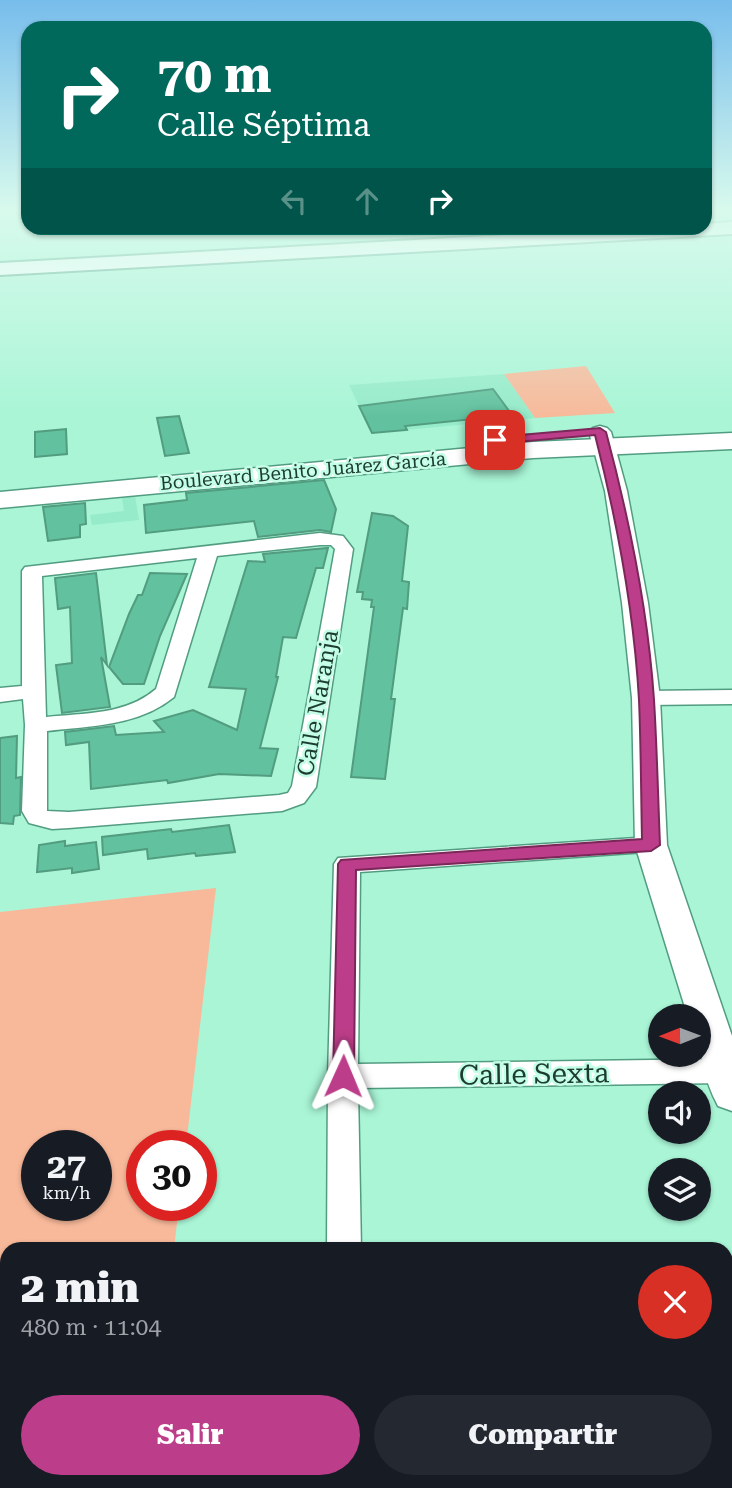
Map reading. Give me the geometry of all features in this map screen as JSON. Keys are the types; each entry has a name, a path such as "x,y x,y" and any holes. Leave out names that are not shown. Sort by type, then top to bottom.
{"main road":[{"name":"Boulevard Benito Juárez García","path":"0,484 732,428"},
{"name":"Boulevard Benito Juárez García","path":"0,500 602,438 732,441"}],"street":[{"path":"602,438 635,603 646,698 651,845 728,1083"},
{"name":"Calle Naranja","path":"320,539 337,540 344,549 304,787 296,798 269,804 69,820 38,817 34,811 36,725 33,691 32,571 320,539"},
{"path":"36,725 131,712 157,702 166,692 209,551"},
{"path":"0,695 33,691"},
{"path":"646,698 732,697"},
{"path":"344,1242 343,1076 347,864 651,845"},
{"name":"Calle Sexta","path":"343,1076 728,1083"}],"shaded area":[{"path":"586,366 615,413 535,418 504,374"},
{"path":"504,374 535,418 372,433 349,385"},
{"path":"135,496 139,520 92,525 90,515 124,511 122,498"},
{"path":"216,888 188,1130 126,1130 126,1221 177,1221 175,1242 0,1242 0,912"}],"building":[{"path":"493,389 512,415 405,426 407,430 372,433 359,406"},
{"path":"179,416 189,453 165,456 157,418"},
{"path":"66,429 67,454 35,457 35,432"},
{"path":"324,480 336,509 331,532 320,530 258,537 254,521 146,533 144,505 187,500 186,493"},
{"path":"85,503 86,524 80,525 80,537 48,541 43,507"},
{"path":"372,513 393,516 408,526 402,581 409,582 407,609 403,608 391,699 395,699 385,779 351,777 374,607 371,607 372,600 362,599 363,592 357,592"},
{"path":"328,548 323,568 316,568 296,638 283,637 278,677 260,748 278,749 271,776 219,774 168,783 167,780 91,789 89,742 66,745 65,732 114,726 116,735 164,732 154,721 193,710 237,730 246,689 209,687 248,561 265,562 263,554"},
{"path":"96,573 107,665 101,657 110,707 62,713 56,665 72,663 70,607 58,609 55,578"},
{"path":"150,573 187,574 160,636 144,684 123,684 109,667 129,614 138,595 142,595"},
{"path":"17,736 16,778 21,777 20,815 14,816 13,824 0,823 0,738"},
{"path":"229,825 235,852 196,856 195,853 148,859 147,849 103,855 102,837"},
{"path":"65,841 65,846 96,842 99,869 72,873 72,868 37,872 39,845"}],"route":[{"path":"343,1076 347,864 651,845 646,698 635,603 616,491 600,432 495,440"}]}
